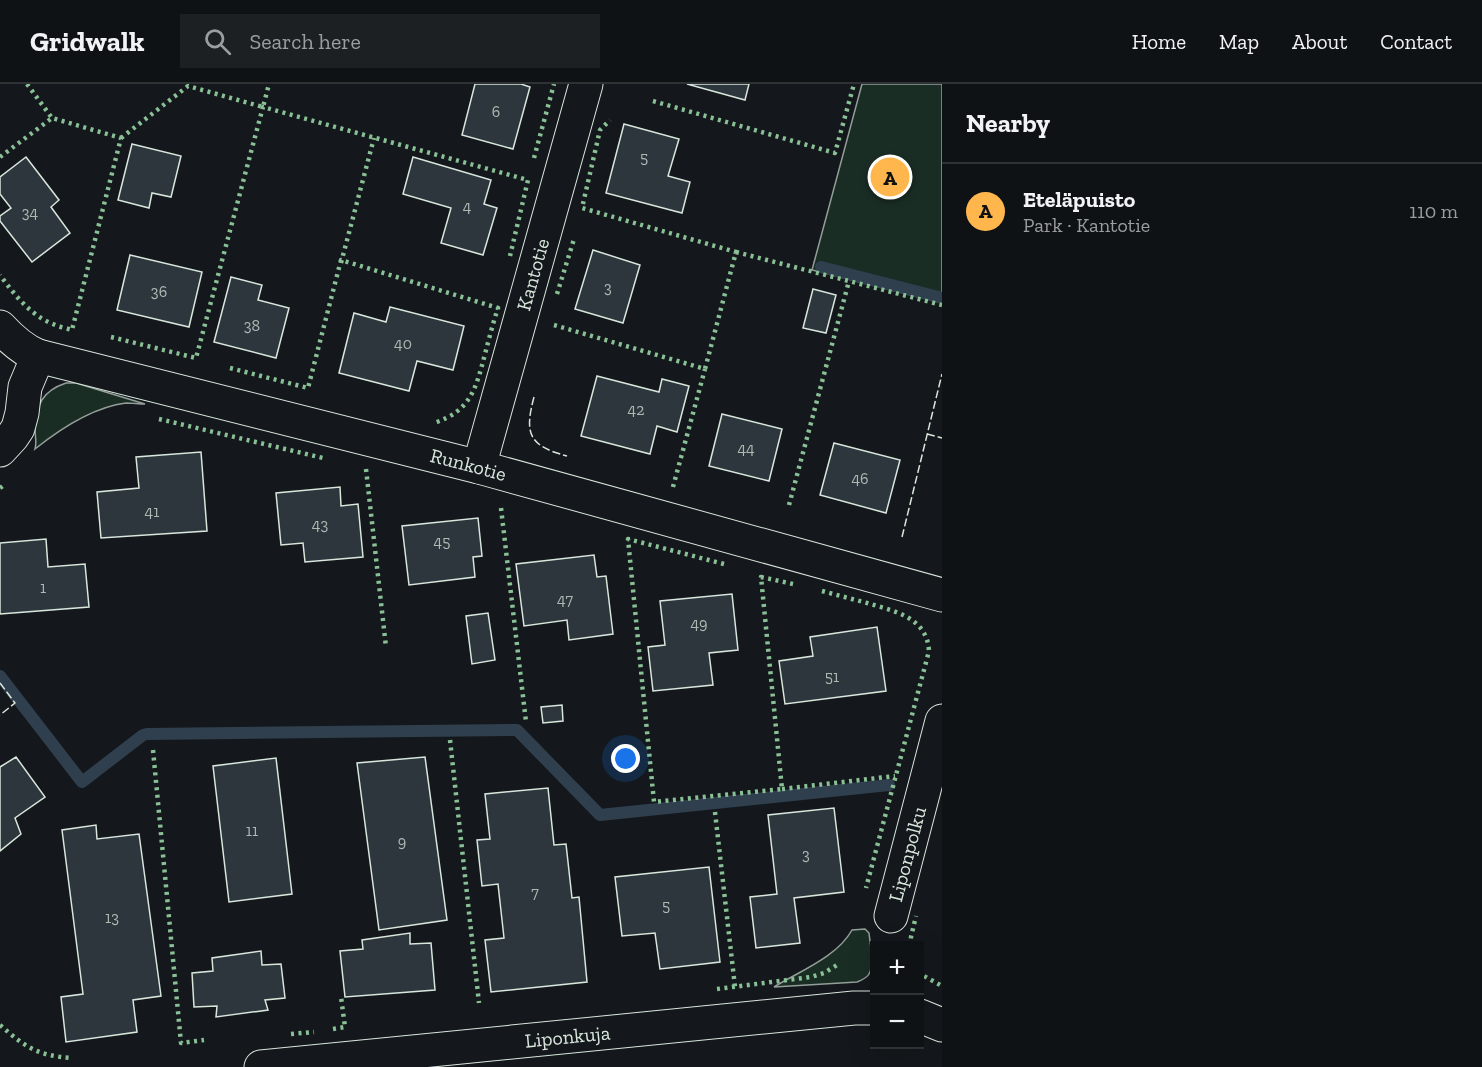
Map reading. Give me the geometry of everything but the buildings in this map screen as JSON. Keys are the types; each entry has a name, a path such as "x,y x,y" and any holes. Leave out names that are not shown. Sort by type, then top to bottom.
{"street":[{"name":"Kantotie","path":"479,467 586,84"},
{"name":"Runkotie","path":"0,327 28,352 38,356 479,467 942,595"},
{"path":"0,450 18,428 25,387 38,356"},
{"name":"Liponpolku","path":"891,916 942,721"},
{"name":"Liponkuja","path":"261,1067 870,1008"},
{"path":"924,1017 942,1024"}],"green space":[{"path":"862,84 942,84 942,303 812,270"},
{"path":"66,383 76,383 145,404 126,403 102,409 66,427 35,449 35,429 39,406 51,390"},
{"path":"865,929 869,933 870,972 867,977 857,982 774,987 828,956 852,930"}],"waterway":[{"path":"821,267 942,298"},
{"path":"0,676 82,782 147,734 517,730 600,815 889,785"}],"hedge":[{"path":"27,84 52,118"},
{"path":"121,138 188,86 263,107 269,84"},
{"path":"534,158 554,84"},
{"path":"653,101 835,153 854,84"},
{"path":"111,337 196,358 263,107 528,180 510,256"},
{"path":"0,157 52,118 121,138 72,330 55,325 30,310 0,275"},
{"path":"554,325 705,369 736,252 582,208 600,130 610,120"},
{"path":"341,263 374,138"},
{"path":"557,294 574,239"},
{"path":"736,252 942,305"},
{"path":"230,368 308,388 341,260 498,308 475,388 470,397 456,412 434,423"},
{"path":"789,505 849,281"},
{"path":"673,487 705,369"},
{"path":"159,419 323,458"},
{"path":"366,469 386,647"},
{"path":"0,488 4,485"},
{"path":"501,508 526,722"},
{"path":"724,564 628,539 654,802 782,789 761,577 793,584"},
{"path":"822,591 888,609 907,617 922,630 929,651 866,888"},
{"path":"450,740 479,1003"},
{"path":"153,750 181,1043 204,1040"},
{"path":"782,789 895,776"},
{"path":"715,812 735,987"},
{"path":"911,941 916,916"},
{"path":"717,989 811,977 824,973 837,965"},
{"path":"924,976 942,986"},
{"path":"333,1029 345,1027 341,997"},
{"path":"0,1025 33,1049 50,1055 72,1058"},
{"path":"291,1034 314,1032"}],"fence":[{"path":"902,537 942,374"},
{"path":"534,397 530,420 532,437 544,448 567,456"},
{"path":"927,434 942,438"},
{"path":"0,683 15,703 0,715"}],"place":[{"name":"Eteläpuisto","path":"890,177"}]}
